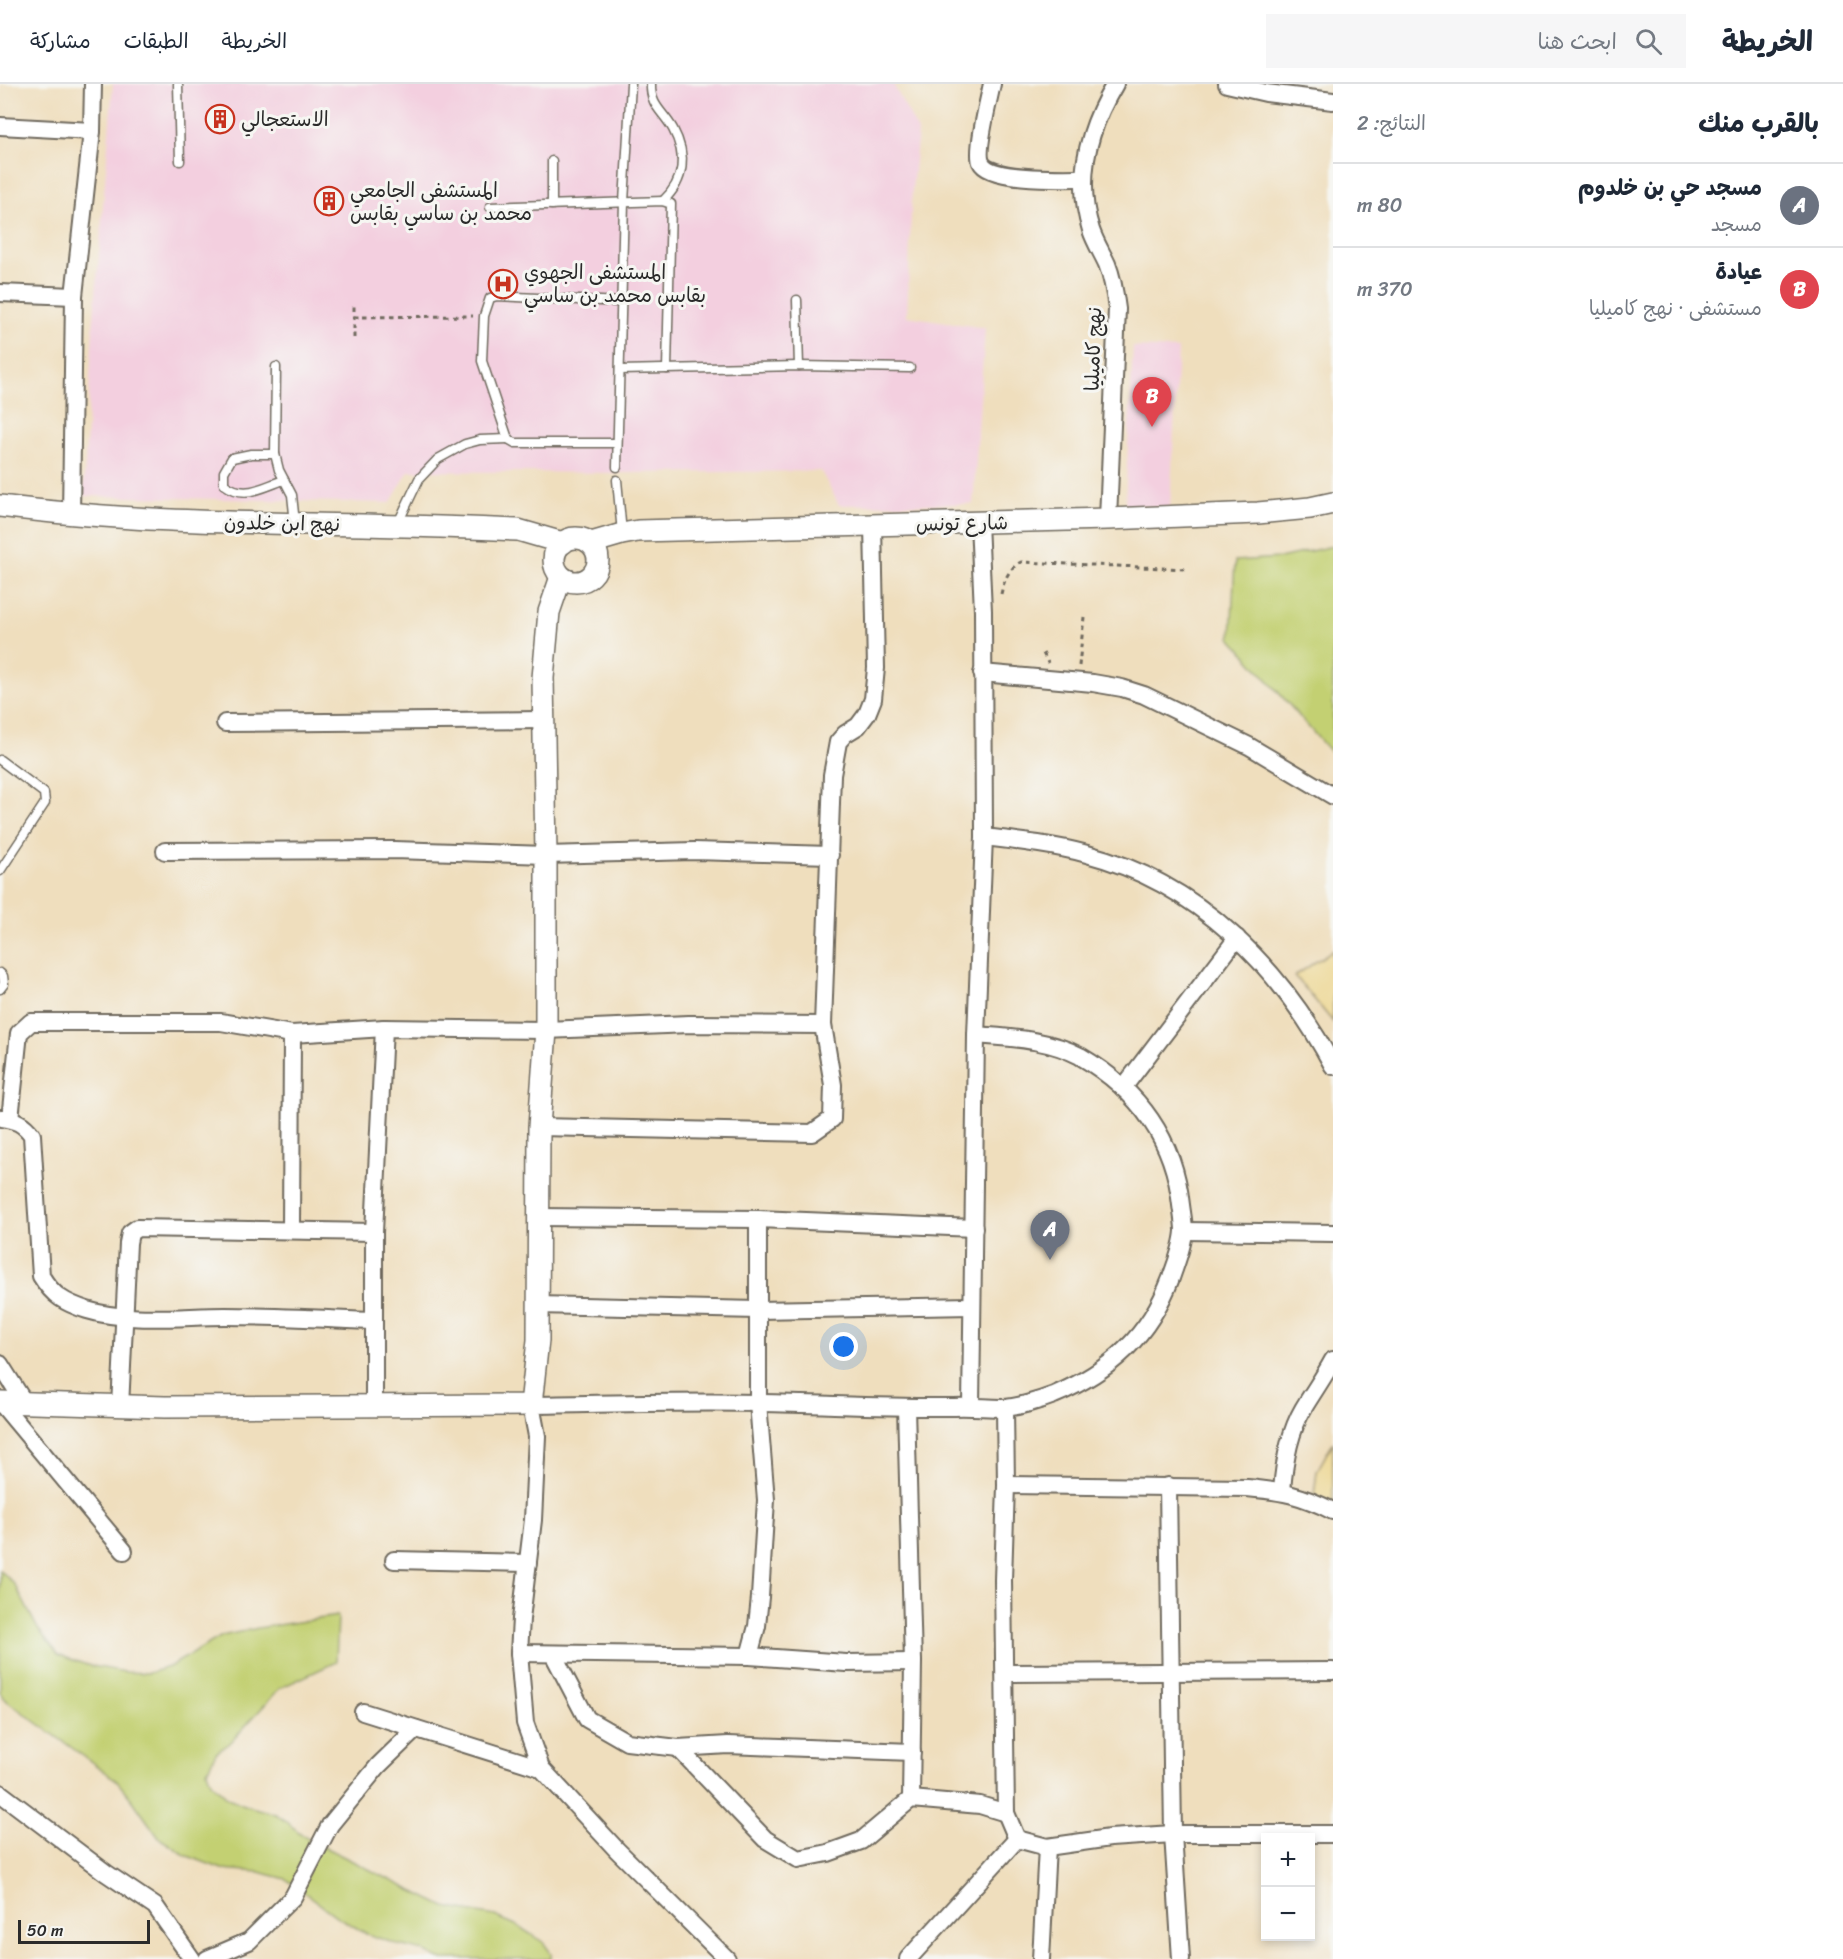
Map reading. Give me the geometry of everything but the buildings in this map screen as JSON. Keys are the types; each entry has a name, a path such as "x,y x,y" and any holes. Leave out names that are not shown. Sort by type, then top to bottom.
{"street":[{"path":"71,515 74,296 92,131 93,84"},
{"path":"992,84 980,149 980,161 985,167 994,171 1030,177 1084,178"},
{"name":"نهج كاميليا","path":"1108,519 1117,309 1114,285 1091,230 1084,178 1092,129 1099,110 1114,84"},
{"path":"1227,84 1266,93 1333,101"},
{"path":"0,126 92,131"},
{"path":"0,293 74,296"},
{"name":"شارع تونس","path":"591,543 622,534 660,530 1258,513 1310,508 1333,503"},
{"name":"نهج ابن خلدون","path":"0,506 71,515 188,521 518,530 563,543"},
{"path":"971,1406 976,1035 984,837 983,611 979,522"},
{"path":"539,1127 812,1133 832,1119 833,1085 823,1025 832,775 838,742 845,734 858,726 867,714 873,699 876,668 873,525"},
{"path":"577,538 591,543 597,550 599,559 593,575 586,581 577,583 561,577 556,570 555,555 563,543 577,538"},
{"path":"561,577 549,612 543,678 546,1030 539,1127 538,1340 531,1405 537,1436 533,1520 519,1653 525,1724 541,1768 617,1850 727,1959"},
{"path":"982,673 1093,683 1144,695 1249,746 1333,796"},
{"path":"225,723 543,720"},
{"path":"984,837 1087,854 1158,881 1217,920 1237,938 1280,985 1317,1035 1333,1066"},
{"path":"165,851 394,850 546,855 694,851 830,855"},
{"path":"1123,1088 1237,938"},
{"path":"373,1321 248,1316 124,1317 89,1311 66,1302 50,1290 42,1276 32,1135 24,1125 5,1118 19,1034 31,1022 221,1022 292,1034 384,1028 546,1030 689,1024 823,1025"},
{"path":"374,1405 374,1232 384,1028"},
{"path":"291,1230 292,1034"},
{"path":"0,1402 120,1407 374,1405 486,1407 758,1403 1005,1408 1052,1396 1090,1378 1117,1358 1140,1336 1163,1299 1178,1260 1184,1231 1175,1168 1164,1139 1154,1123 1123,1088 1107,1074 1078,1056 1052,1044 1017,1038 976,1035"},
{"path":"537,1217 758,1219 974,1228"},
{"path":"749,1656 757,1626 766,1500 758,1403 758,1219"},
{"path":"120,1407 128,1243 130,1233 137,1228 374,1232"},
{"path":"1184,1231 1333,1233"},
{"path":"537,1305 758,1310 972,1306"},
{"path":"1282,1491 1284,1466 1298,1420 1333,1360"},
{"path":"0,1364 24,1402"},
{"path":"0,1402 124,1551"},
{"path":"906,1407 913,1662 911,1799"},
{"path":"1005,1408 1006,1485 1003,1580 1006,1813 1017,1839"},
{"path":"1006,1485 1247,1488 1282,1491 1300,1496 1333,1511"},
{"path":"1168,1486 1173,1833 1180,1959"},
{"path":"394,1560 528,1563"},
{"path":"519,1653 749,1656 846,1663 913,1662"},
{"path":"553,1654 587,1719 627,1742 678,1748 728,1745 912,1752"},
{"path":"1005,1673 1333,1671"},
{"path":"363,1712 541,1768"},
{"path":"207,1959 249,1941 293,1897 330,1825 378,1766 416,1729"},
{"path":"678,1748 765,1839 798,1859 828,1853 861,1841 911,1799 980,1805 1006,1813"},
{"path":"0,1792 106,1874 155,1906 192,1959"},
{"path":"1017,1839 1047,1847 1110,1838 1173,1833 1333,1834"},
{"path":"908,1959 1017,1839"},
{"path":"1041,1959 1047,1847"}],"lane":[{"path":"178,84 180,161"},
{"path":"618,467 624,202 631,84"},
{"path":"651,84 651,96 673,129 683,166 673,192 663,201"},
{"path":"552,161 552,205"},
{"path":"490,207 663,201 670,204 667,369"},
{"path":"508,439 482,361 484,316 490,298 497,296 621,302"},
{"path":"797,300 799,366"},
{"path":"620,370 799,366 910,368"},
{"path":"276,368 275,454 279,470 292,495 295,524"},
{"path":"397,526 419,479 438,459 465,444 480,440 508,439 515,442 617,443"},
{"path":"275,454 252,454 231,458 224,472 224,484 238,493 250,492 284,480"},
{"path":"617,480 622,534"},
{"path":"0,760 44,793 45,803 0,871"},
{"path":"0,973 4,984 0,989"}],"path":[{"path":"354,306 354,338"},
{"path":"354,317 484,316"},
{"path":"1000,604 1004,580 1021,562 1187,568"},
{"path":"1078,669 1084,617"}],"shaded area":[{"name":"المستشفى الجهوي بقابس محمد بن ساسي","path":"113,84 893,84 918,131 912,190 907,316 985,328 973,504 839,505 821,471 618,473 409,471 390,503 83,496 93,328"},
{"path":"1133,347 1178,349 1170,508 1125,505"}],"green space":[{"path":"1333,546 1333,755 1231,638 1235,561 1280,558"},
{"path":"0,1570 15,1585 38,1629 59,1655 87,1665 125,1672 148,1673 169,1667 222,1636 338,1616 336,1662 280,1688 230,1743 216,1753 207,1771 211,1782 228,1798 276,1814 308,1839 445,1907 495,1916 518,1926 543,1942 551,1953 551,1959 439,1959 423,1951 367,1934 336,1916 286,1879 259,1872 222,1869 185,1855 159,1838 115,1779 7,1701 0,1693"}],"sand":[{"path":"1333,950 1333,1022 1295,976"},
{"path":"1333,1442 1333,1505 1314,1495 1317,1471"}],"place":[{"name":"الاستعجالي","path":"220,119"},
{"name":"المستشفى الجامعي محمد بن ساسي بقابس","path":"329,201"},
{"name":"المستشفى الجهوي بقابس محمد بن ساسي","path":"503,284"},
{"name":"عيادة","path":"1152,427"},
{"name":"مسجد حي بن خلدوم","path":"1050,1260"}]}
